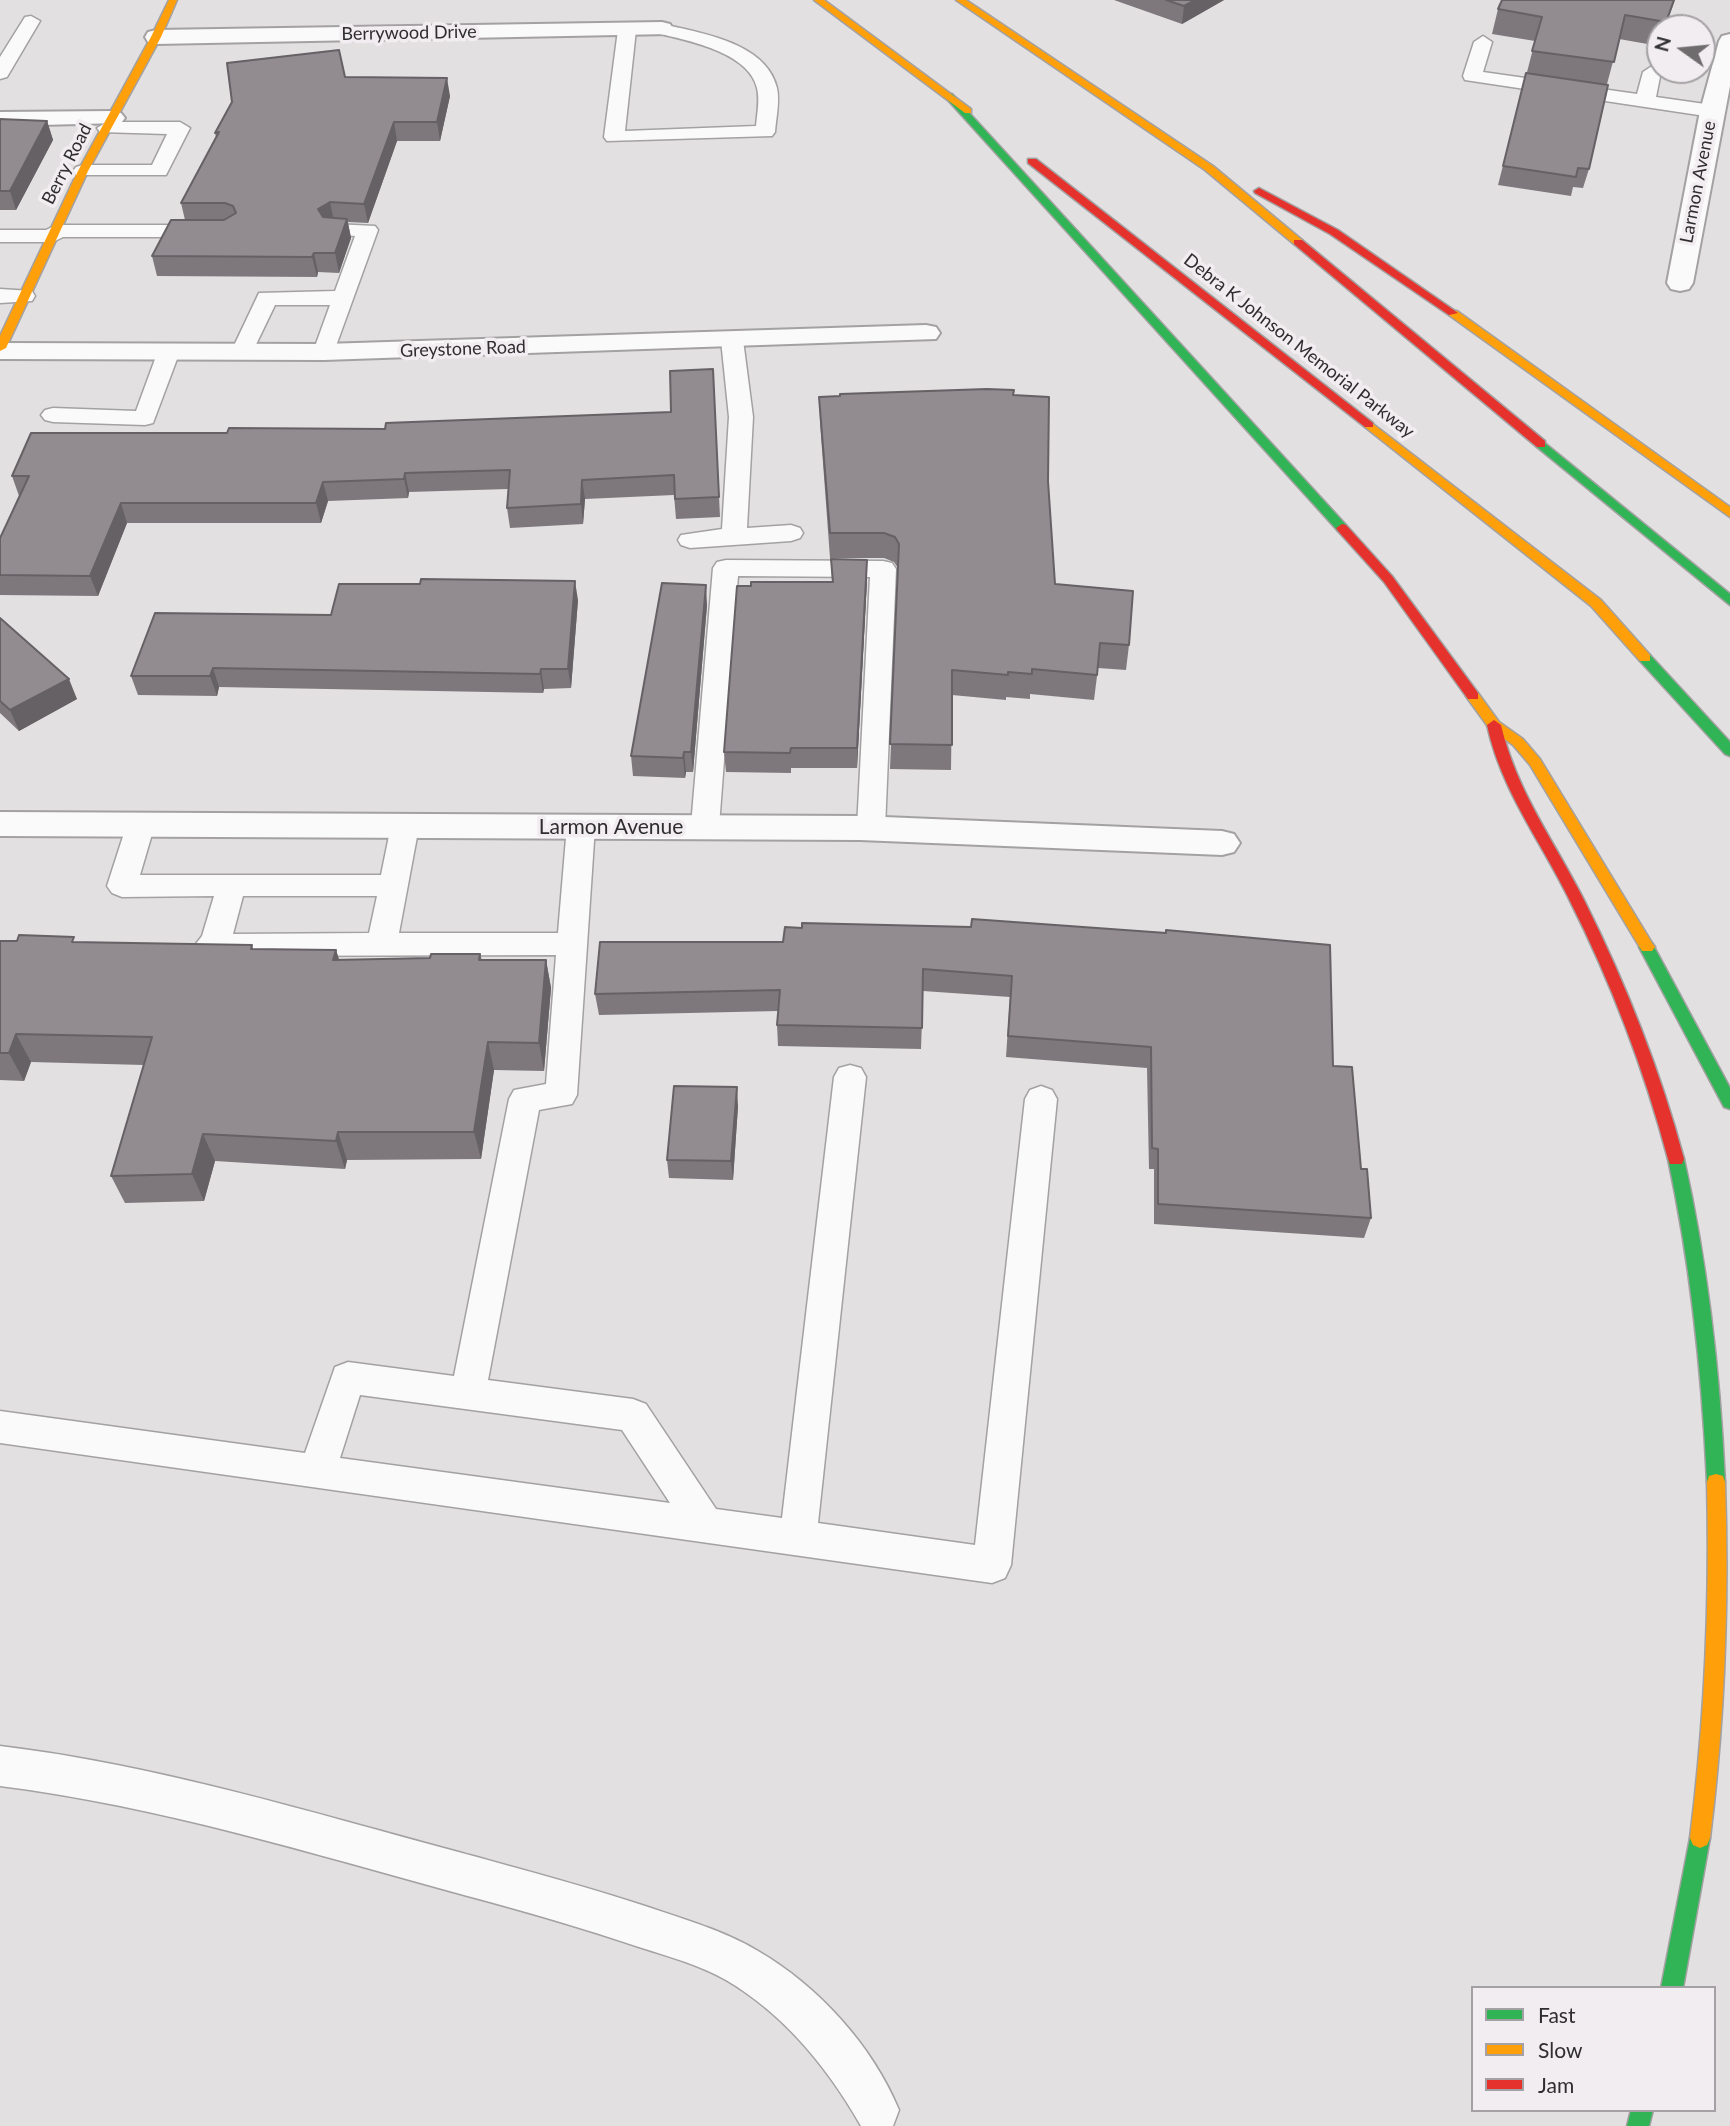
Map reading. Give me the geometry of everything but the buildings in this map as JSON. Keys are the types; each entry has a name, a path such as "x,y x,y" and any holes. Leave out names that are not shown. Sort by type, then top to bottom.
{"main road":[{"name":"Berry Road","path":"0,349 83,171 156,37 173,0"},
{"name":"Debra K Johnson Memorial Parkway","path":"818,0 949,96 1595,603 1730,751"},
{"path":"960,0 1209,168 1730,601"},
{"path":"949,96 1388,579 1494,725 1518,742 1535,762 1658,965 1730,1102"},
{"path":"1209,168 1304,212 1585,405 1730,513"},
{"path":"1494,725 1495,746 1503,768 1581,909 1607,963 1648,1068 1682,1185 1710,1338 1722,1494 1721,1643 1715,1721 1696,1869 1672,1986"}],"street":[{"name":"Berrywood Drive","path":"156,37 662,29"},
{"name":"Larmon Avenue","path":"1680,283 1712,111 1730,40"},
{"path":"0,119 110,123"},
{"name":"Greystone Road","path":"0,349 324,352 926,333"},
{"name":"Larmon Avenue","path":"0,824 871,828 1222,843"}],"lane":[{"path":"0,72 31,22"},
{"path":"627,30 614,137 765,132 767,86 759,69 743,56 720,46 662,29"},
{"path":"1483,42 1472,76 1712,111"},
{"path":"1645,102 1649,84"},
{"path":"83,171 159,171 180,128 110,123"},
{"path":"324,352 368,230 334,230"},
{"path":"0,236 229,231"},
{"path":"0,296 24,296"},
{"path":"242,352 267,298 343,298"},
{"path":"732,340 741,417 734,536"},
{"path":"53,415 145,418 169,351"},
{"path":"690,540 791,533"},
{"path":"705,826 726,568 883,569 871,828"},
{"path":"141,824 122,886 394,886"},
{"path":"382,945 405,826"},
{"path":"468,1394 526,1099 561,1095 581,827"},
{"path":"231,886 202,945 572,944"},
{"path":"798,1538 850,1077"},
{"path":"0,1427 992,1565 1041,1099"},
{"path":"317,1471 348,1378 633,1415 706,1526"},
{"path":"0,1766 54,1772 168,1794 582,1906 706,1947 754,1973 799,2009 841,2052 858,2074 877,2110"}],"traffic: fast":[{"path":"949,96 1342,528"},
{"path":"1541,444 1730,601"},
{"path":"1645,658 1730,751"},
{"path":"1647,947 1730,1103"},
{"path":"1676,1159 1704,1319 1716,1482"},
{"path":"1672,1986 1700,1838"},
{"path":"1638,2126 1642,2112"}],"traffic: slow":[{"path":"0,348 83,171 156,37 173,0"},
{"path":"818,0 968,111"},
{"path":"960,0 1209,168 1298,242"},
{"path":"1453,313 1730,513"},
{"path":"1369,425 1596,603 1645,658"},
{"path":"1473,696 1494,725 1518,742 1535,762 1647,947"},
{"path":"1700,1838 1714,1705 1718,1571 1716,1482"}],"traffic: jam":[{"path":"1032,161 1369,425"},
{"path":"1259,191 1334,232 1453,313"},
{"path":"1298,242 1541,444"},
{"path":"1342,528 1388,579 1473,696"},
{"path":"1494,725 1499,749 1517,793 1576,898 1620,993 1657,1092 1676,1159"}]}
